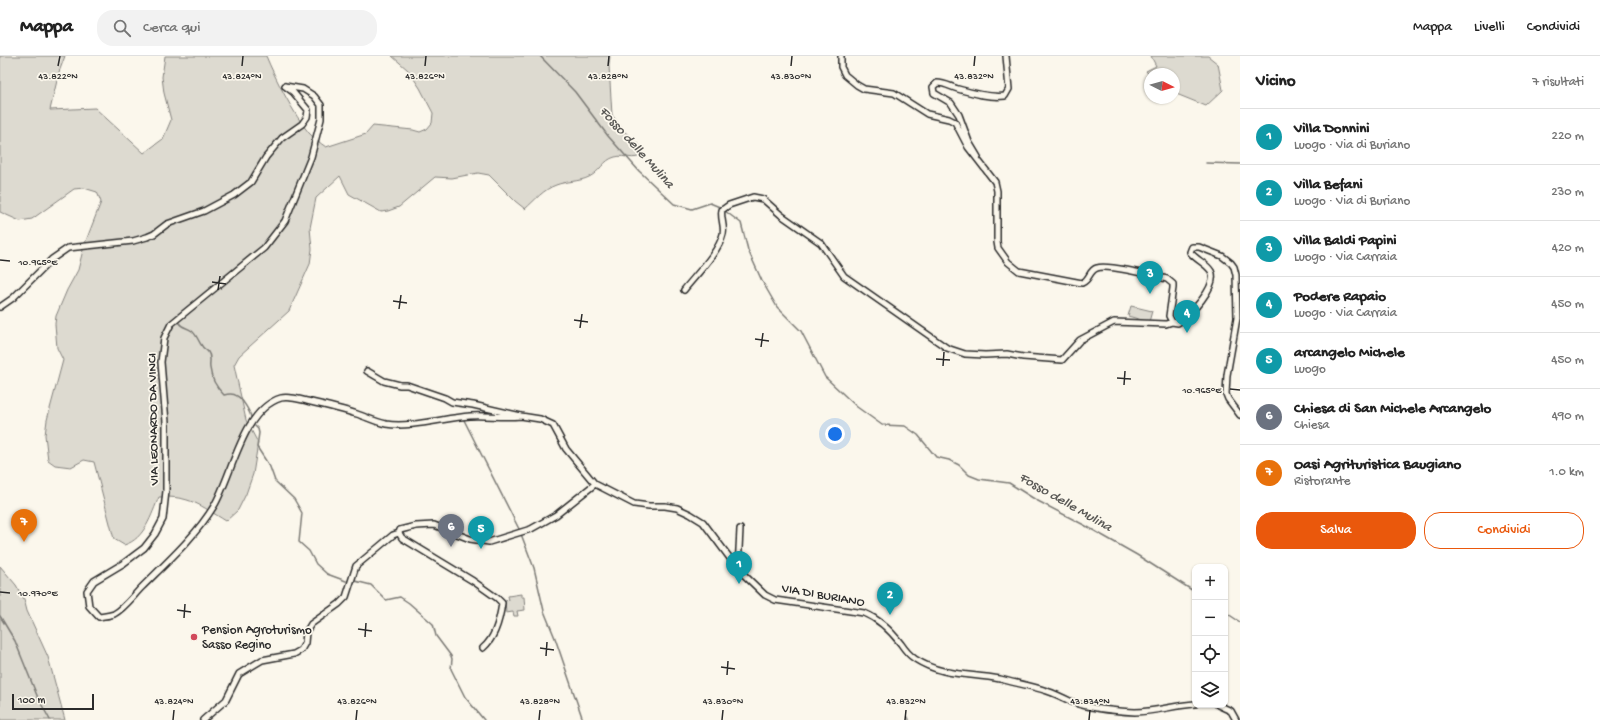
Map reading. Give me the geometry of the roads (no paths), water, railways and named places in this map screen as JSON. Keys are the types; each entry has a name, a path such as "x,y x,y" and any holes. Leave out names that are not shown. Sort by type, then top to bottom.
{"street":[{"path":"841,56 842,68 845,75 857,85 864,89 894,93 927,114 949,119 955,122 968,146 979,159"},
{"path":"1006,56 1009,89 1005,96 996,97 959,89 942,83 937,83 934,87 934,93 951,103 959,115 969,142 995,182 998,191 996,222 998,248 1008,262 1019,271 1082,282 1088,279 1095,268 1107,267 1167,280 1173,284 1169,316 1172,322"},
{"name":"VIA LEONARDO DA VINCI","path":"0,307 13,298 52,259 68,248 133,241 146,237 154,234 167,224 204,211 224,201 250,182 266,157 282,138 302,124 307,117 308,110 304,104 285,86 302,89 314,96 321,105 321,119 311,157 285,221 264,248 171,324 164,338 161,362 166,422 166,491 162,519 156,534 144,548 124,563 94,581 87,591 89,606 99,618 114,614 128,602 188,539 214,506 225,485 246,429 269,403 282,398 297,399 343,410 386,424 413,424 446,418 472,416 509,418 521,416"},
{"path":"684,290 709,259 718,245 723,234 721,216 722,210 735,203 753,197 758,197 763,199 790,222 820,243 844,276 947,348 965,354 1007,354 1023,357 1062,360 1080,340 1114,322 1166,324 1172,322 1178,323 1184,319 1211,285 1212,274 1207,265 1190,252 1192,247 1199,247 1222,256 1231,263 1236,275 1237,318 1227,375 1226,394 1240,415"},
{"path":"367,371 384,381 407,385 445,398 452,402 473,405 521,416"},
{"name":"VIA DI BURIANO","path":"521,416 540,419 553,425 566,449 595,484 634,504 665,506 690,514 703,522 738,569 765,595 776,600 864,613 874,617 893,634 908,654 915,660 940,671 953,674 1000,679 1033,687 1073,702 1102,709 1149,712 1175,706 1192,704"},
{"path":"203,720 226,700 239,674 262,660 294,654 301,650 305,643 306,632 311,624 339,604 346,597 356,566 393,535 399,533 400,530 416,526 434,525 470,539 489,542 531,529 556,515 595,484"},
{"path":"738,569 740,529"},
{"path":"399,533 402,538 473,581 502,603 497,624 487,644 483,648"},
{"path":"1224,708 1231,711 1236,720"}],"waterway":[{"name":"Fosso delle Mulina","path":"540,56 575,92 608,136 639,171 674,204 692,209 710,203 722,208"},
{"path":"1206,163 1240,164"},
{"name":"Fosso delle Mulina","path":"725,211 741,223 748,250 762,281 777,307 801,331 825,377 857,407 882,425 905,426 918,435 936,457 949,460 959,465 969,475 979,479 1009,483 1036,500 1137,555 1192,590"},
{"path":"179,323 194,333 209,354 211,375 219,389 224,395 232,394 239,397 246,405 251,417"},
{"path":"464,420 520,531"},
{"path":"255,426 259,433 257,447 270,467 275,481 294,499 302,513 299,542 309,551 316,564 327,574 346,581"},
{"path":"521,534 534,568 544,611 555,638 583,720"},
{"path":"355,581 371,585 386,600 400,597 433,624 436,636 451,656 451,669 465,697 484,720"},
{"name":"Fosso delle Mulina","path":"1228,614 1240,622"},
{"path":"0,616 15,641 38,698 50,720"}],"place":[{"name":"Villa Baldi Papini","path":"1150,294"},
{"name":"Podere Rapaio","path":"1187,333"},
{"name":"Oasi Agrituristica Baugiano","path":"24,542"},
{"name":"Chiesa di San Michele Arcangelo","path":"451,547"},
{"name":"arcangelo Michele","path":"481,549"},
{"name":"Villa Donnini","path":"739,584"},
{"name":"Villa Befani","path":"890,615"},
{"name":"Pension Agroturismo Sasso Regino","path":"194,637"}]}
